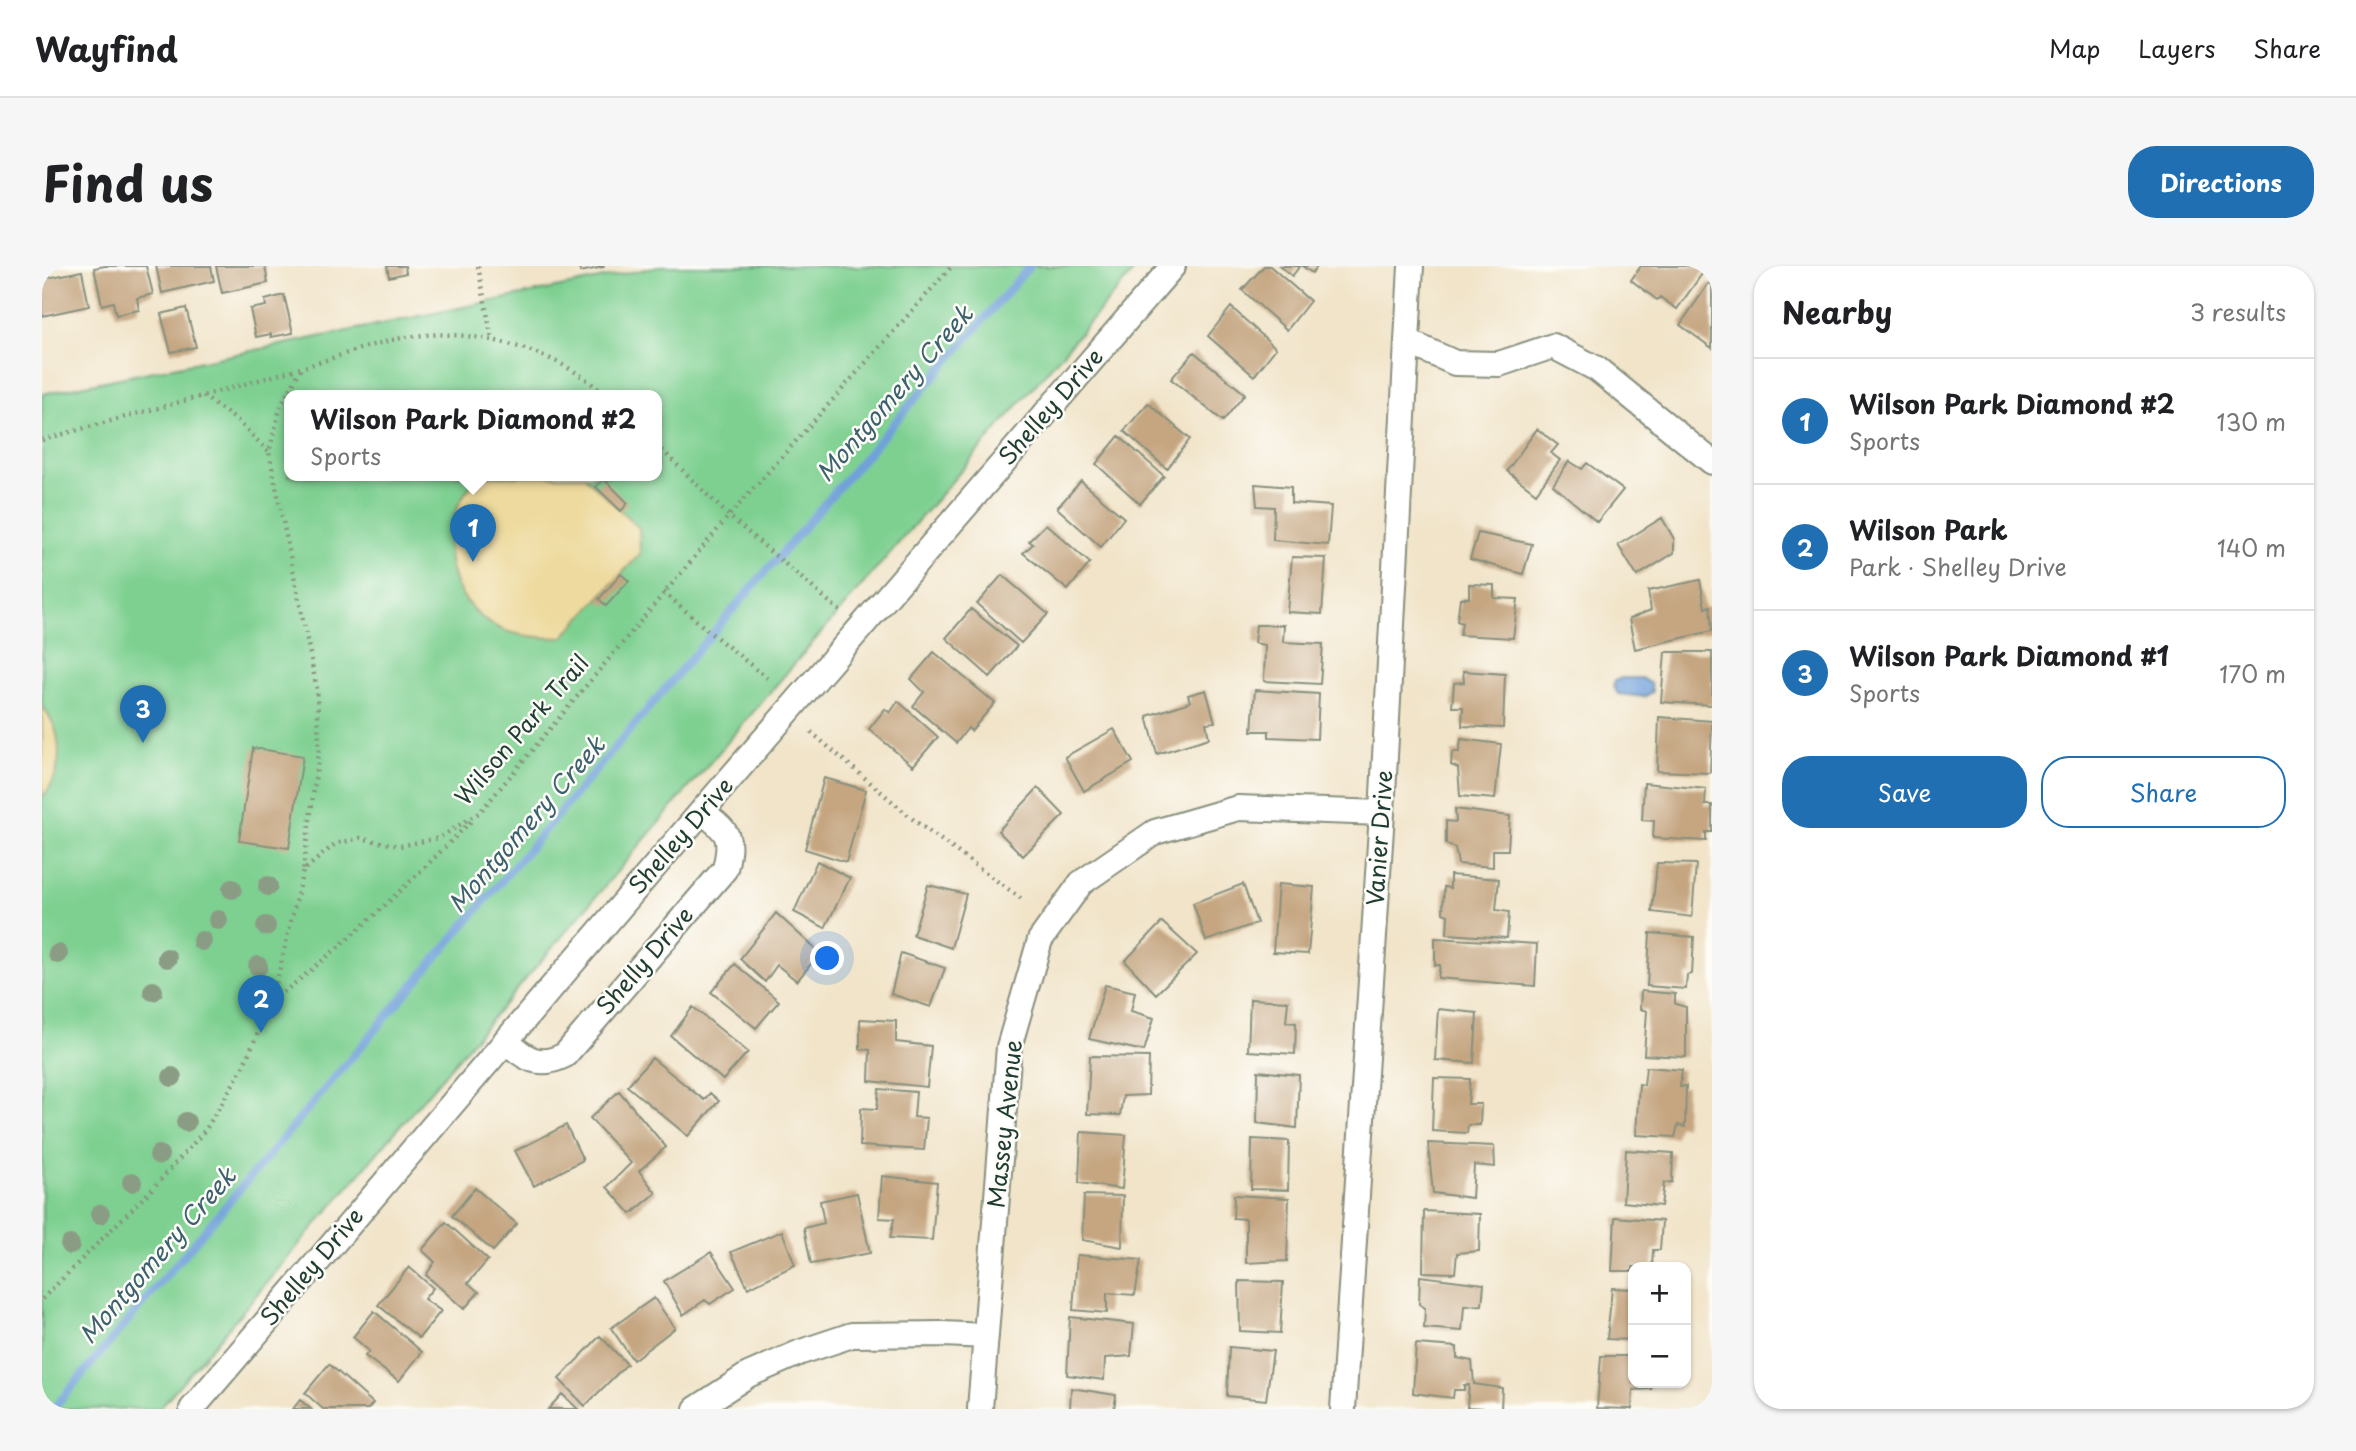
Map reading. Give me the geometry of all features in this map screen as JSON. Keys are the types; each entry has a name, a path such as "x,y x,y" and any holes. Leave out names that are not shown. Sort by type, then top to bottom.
{"street":[{"name":"Shelley Drive","path":"192,1409 702,811 1173,266"},
{"name":"Vanier Drive","path":"1343,1409 1382,813 1411,266"},
{"path":"1408,342 1455,363 1499,364 1553,346 1597,369 1712,461"},
{"name":"Massey Avenue","path":"980,1409 1009,1047 1040,940 1081,883 1154,832 1238,808 1382,813"},
{"name":"Shelly Drive","path":"505,1041 537,1062 551,1062 565,1055 725,869 730,845 722,828 702,811"},
{"path":"696,1409 748,1375 801,1352 852,1335 986,1336"}],"path":[{"path":"478,266 492,339"},
{"name":"Wilson Park Trail","path":"303,871 335,844 360,838 400,846 439,838 480,811 729,516 952,266"},
{"path":"42,440 301,368 359,348 425,335 492,339 551,359 600,390"},
{"path":"289,390 301,368"},
{"path":"202,396 238,421 269,452"},
{"path":"42,1299 155,1186 206,1129 242,1069 272,1001 303,871 319,751 317,689 269,452 284,400"},
{"path":"662,451 729,516 822,595"},
{"path":"664,592 767,678"},
{"path":"811,732 915,821 1023,900"},
{"path":"272,1001 320,965 401,892 480,811"}],"green space":[{"path":"662,266 1138,266 801,656 159,1409 42,1409 42,394"}],"sand":[{"path":"476,481 589,481 639,528 640,554 562,638 532,637 503,630 482,618 466,601 455,581 450,560 450,537 454,515"},
{"path":"42,706 55,728 59,752 55,776 42,798"}],"water":[{"path":"1621,678 1641,678 1651,684 1652,692 1645,697 1618,694 1613,686 1615,681"}],"building":[{"path":"146,266 153,294 137,298 139,310 116,315 113,302 102,305 94,268"},
{"path":"156,266 211,266 214,281 162,293"},
{"path":"216,266 265,266 268,283 222,293"},
{"path":"387,266 405,266 406,273 389,277"},
{"path":"579,266 604,266 604,267 580,272"},
{"path":"1264,266 1270,266 1310,301 1287,330 1242,290"},
{"path":"1280,266 1300,266 1292,276"},
{"path":"1302,266 1318,266 1312,273"},
{"path":"1641,266 1697,266 1704,271 1677,309 1660,297 1657,300 1631,280"},
{"path":"82,271 89,306 42,316 42,279"},
{"path":"1709,283 1712,285 1712,348 1680,325"},
{"path":"284,295 293,333 256,337 250,309 266,306 265,300"},
{"path":"1231,307 1276,348 1254,376 1208,336"},
{"path":"186,308 196,347 171,352 161,314"},
{"path":"1194,352 1245,394 1223,421 1171,379"},
{"path":"1148,403 1190,439 1167,469 1124,431"},
{"path":"1537,429 1558,445 1551,453 1560,460 1536,493 1507,471"},
{"path":"1119,436 1164,476 1140,504 1096,464"},
{"path":"1569,461 1582,469 1587,463 1623,490 1597,522 1553,485"},
{"path":"606,481 628,503 621,511 596,487"},
{"path":"1081,481 1124,518 1101,547 1057,508"},
{"path":"1255,484 1291,487 1291,503 1331,506 1328,545 1273,540 1274,507 1257,506"},
{"path":"1662,518 1674,539 1674,553 1637,576 1618,545"},
{"path":"1046,524 1090,563 1068,590 1023,553 1033,544 1029,541"},
{"path":"1478,533 1532,544 1523,574 1470,559"},
{"path":"1292,557 1326,558 1322,614 1287,612"},
{"path":"621,574 629,581 606,606 599,599"},
{"path":"1002,575 1048,614 1021,643 977,604"},
{"path":"1700,580 1705,608 1710,606 1712,631 1635,649 1629,619 1651,610 1648,591"},
{"path":"1469,584 1494,585 1494,598 1518,599 1513,638 1460,635 1462,623 1457,621 1460,598 1469,598"},
{"path":"971,609 1017,646 990,677 946,638"},
{"path":"1256,625 1284,625 1283,642 1323,644 1320,684 1264,681 1265,645 1254,643"},
{"path":"934,652 995,703 971,731 968,728 956,743 913,706 924,692 911,679"},
{"path":"1665,652 1712,652 1712,705 1661,702"},
{"path":"1463,671 1505,674 1503,728 1462,726 1463,707 1452,707 1454,683 1464,682"},
{"path":"1206,690 1215,722 1206,723 1209,738 1157,754 1147,716 1190,702 1188,695"},
{"path":"1255,690 1319,694 1317,739 1269,737 1269,731 1252,731"},
{"path":"898,701 938,737 913,766 869,729 885,709 890,713"},
{"path":"1659,717 1712,721 1710,773 1657,771"},
{"path":"1114,729 1133,762 1084,791 1065,757"},
{"path":"1461,739 1501,744 1495,799 1460,796 1458,768 1451,765 1452,752 1459,752"},
{"path":"253,748 303,756 289,848 239,841"},
{"path":"824,778 866,790 846,862 805,849"},
{"path":"1644,783 1706,789 1705,805 1712,805 1712,832 1706,832 1706,841 1653,838 1654,821 1642,820"},
{"path":"1038,788 1064,815 1023,856 998,831"},
{"path":"1455,809 1510,816 1508,850 1493,850 1493,867 1458,864 1455,848 1446,844 1446,821 1456,822"},
{"path":"817,861 850,878 825,928 794,912"},
{"path":"1657,863 1696,864 1692,917 1652,912"},
{"path":"1450,875 1499,879 1496,910 1509,912 1507,938 1447,934 1448,915 1443,913 1444,887 1450,888"},
{"path":"1243,884 1257,923 1206,941 1193,903"},
{"path":"1278,884 1314,887 1308,954 1273,952"},
{"path":"928,885 966,894 951,948 913,935"},
{"path":"776,913 820,953 797,981 777,965 765,982 740,959"},
{"path":"1162,922 1197,954 1156,994 1125,961"},
{"path":"1650,933 1694,937 1692,974 1687,975 1686,989 1647,986"},
{"path":"1435,938 1537,944 1535,986 1438,978 1440,965 1435,965"},
{"path":"901,953 945,968 931,1007 891,994"},
{"path":"735,964 779,1001 756,1028 711,992"},
{"path":"1105,985 1135,992 1131,1011 1154,1018 1144,1051 1089,1039"},
{"path":"1641,991 1675,994 1675,1004 1686,1007 1686,1057 1644,1055 1647,1011 1640,1009"},
{"path":"1250,999 1288,1001 1286,1022 1296,1023 1295,1054 1248,1051"},
{"path":"693,1007 748,1052 723,1080 671,1036"},
{"path":"1438,1009 1477,1013 1474,1063 1435,1060"},
{"path":"860,1019 896,1021 896,1042 931,1046 927,1087 869,1081 870,1050 860,1049"},
{"path":"1090,1056 1149,1057 1148,1095 1123,1096 1120,1115 1087,1114"},
{"path":"652,1058 704,1100 710,1093 719,1101 688,1136 627,1086"},
{"path":"1646,1067 1682,1070 1680,1087 1686,1086 1685,1127 1678,1125 1675,1137 1636,1135 1639,1084 1644,1085"},
{"path":"1258,1071 1299,1075 1297,1128 1257,1123"},
{"path":"1434,1078 1470,1079 1468,1104 1481,1104 1480,1125 1468,1125 1467,1133 1432,1131"},
{"path":"879,1089 916,1092 914,1117 927,1118 924,1150 860,1146 861,1108 877,1109"},
{"path":"619,1091 666,1147 639,1171 656,1193 631,1214 607,1187 631,1163 590,1118"},
{"path":"566,1125 583,1160 534,1186 515,1151"},
{"path":"1081,1132 1126,1135 1122,1189 1079,1183"},
{"path":"1252,1139 1289,1141 1288,1190 1251,1189"},
{"path":"1428,1143 1494,1146 1495,1167 1474,1165 1472,1198 1433,1193"},
{"path":"1626,1150 1673,1153 1672,1182 1664,1183 1661,1206 1623,1202"},
{"path":"882,1176 937,1182 932,1240 890,1238 894,1219 879,1218"},
{"path":"475,1188 517,1224 493,1251 452,1216"},
{"path":"857,1193 870,1253 811,1264 804,1228 824,1223 820,1201"},
{"path":"1084,1195 1123,1196 1122,1247 1082,1240"},
{"path":"1234,1195 1289,1198 1287,1261 1246,1263 1246,1219 1233,1218"},
{"path":"1424,1211 1480,1214 1479,1251 1457,1253 1455,1273 1423,1272"},
{"path":"1615,1217 1662,1221 1660,1250 1653,1250 1652,1262 1628,1262 1628,1271 1612,1271"},
{"path":"446,1222 488,1260 468,1283 479,1292 464,1309 426,1275 435,1262 422,1250"},
{"path":"782,1231 795,1265 748,1288 731,1252"},
{"path":"711,1252 735,1288 710,1304 705,1300 683,1315 664,1281"},
{"path":"1077,1255 1141,1260 1135,1295 1107,1293 1107,1313 1073,1310"},
{"path":"409,1267 433,1288 424,1299 441,1311 419,1338 378,1305"},
{"path":"1420,1276 1484,1284 1482,1305 1464,1306 1462,1331 1424,1328 1425,1308 1419,1304"},
{"path":"1239,1281 1283,1282 1280,1333 1240,1331"},
{"path":"1612,1288 1628,1289 1628,1340 1607,1339"},
{"path":"654,1298 675,1328 633,1360 611,1328"},
{"path":"374,1311 422,1352 399,1381 365,1356 369,1351 353,1337"},
{"path":"1070,1317 1134,1324 1131,1356 1105,1358 1104,1380 1067,1375"},
{"path":"600,1336 627,1364 585,1406 559,1379"},
{"path":"1416,1344 1457,1347 1457,1358 1472,1361 1474,1384 1502,1388 1501,1409 1467,1407 1469,1385 1464,1385 1464,1390 1454,1390 1453,1398 1413,1393"},
{"path":"1229,1347 1273,1351 1266,1400 1227,1396"},
{"path":"1601,1356 1628,1356 1628,1388 1651,1389 1633,1390 1632,1409 1597,1408"},
{"path":"329,1364 373,1403 368,1409 323,1409 305,1393"},
{"path":"1071,1388 1116,1395 1114,1409 1070,1409"},
{"path":"562,1394 578,1409 548,1409"},
{"path":"300,1400 311,1409 293,1409"}],"waterway":[{"name":"Montgomery Creek","path":"53,1409 692,657 1030,266"}],"place":[{"name":"Wilson Park Diamond #2","path":"473,562"},
{"name":"Wilson Park Diamond #1","path":"143,743"},
{"name":"Wilson Park","path":"261,1033"}]}
